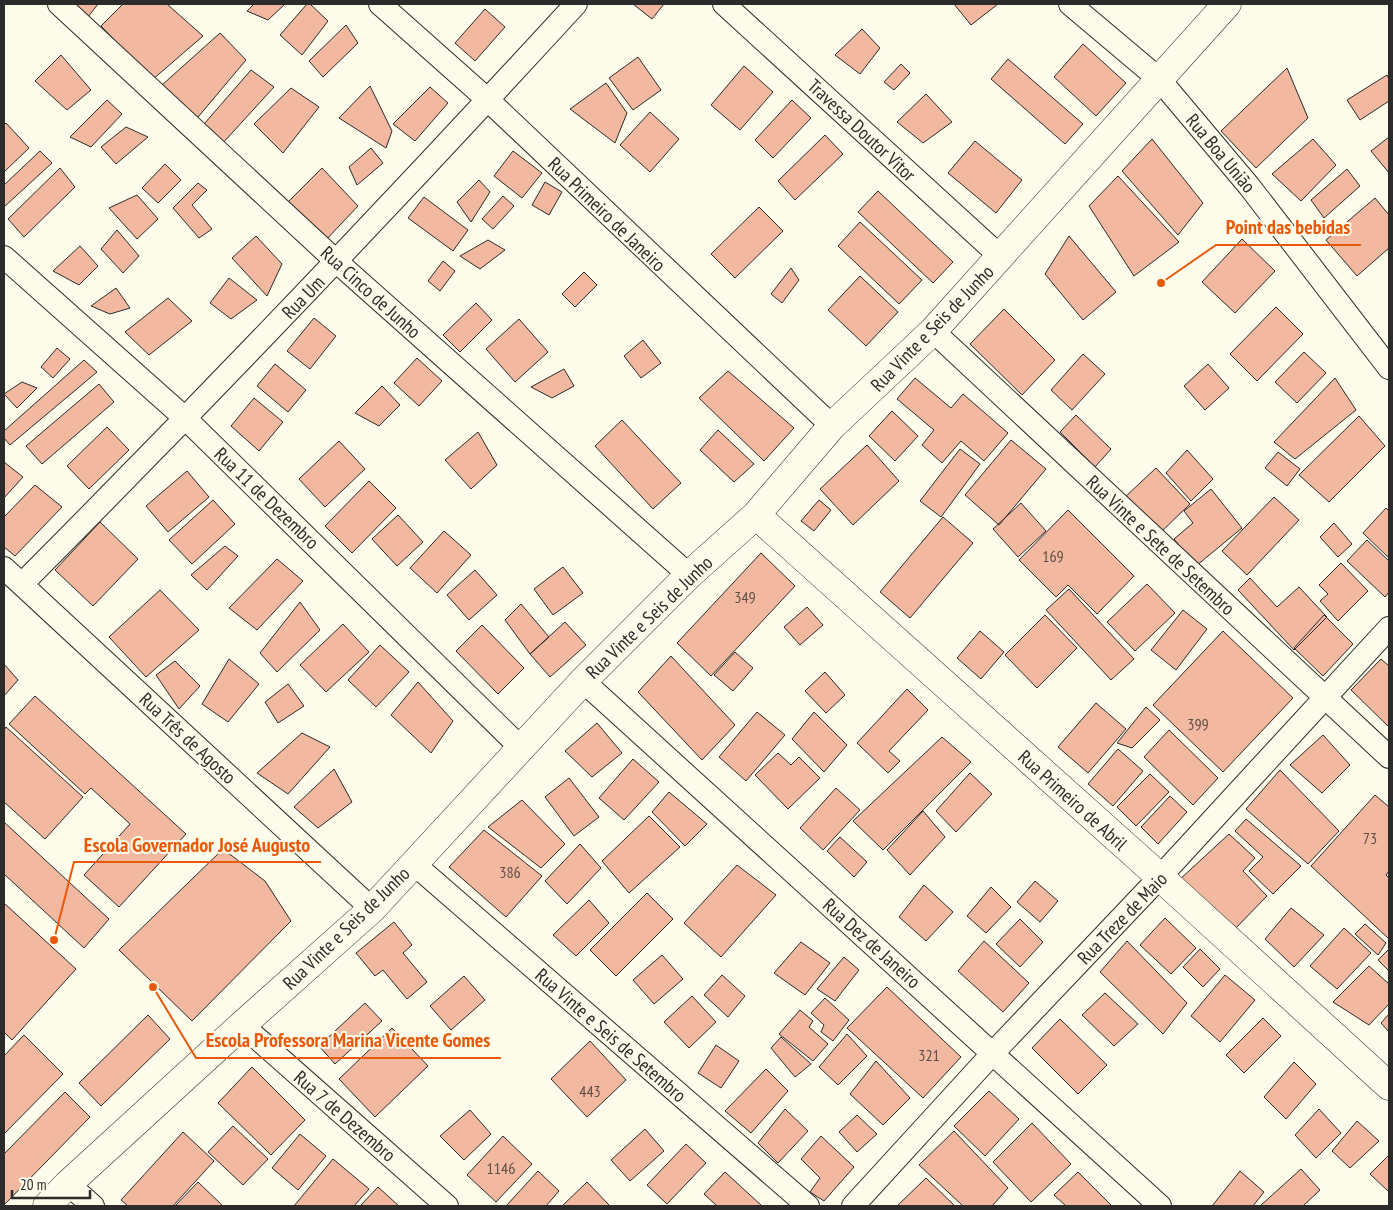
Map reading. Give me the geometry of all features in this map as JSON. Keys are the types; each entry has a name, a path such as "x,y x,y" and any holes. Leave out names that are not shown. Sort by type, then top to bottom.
{"street":[{"name":"Rua Cinco de Junho","path":"59,4 337,262 689,575"},
{"name":"Rua Primeiro de Janeiro","path":"380,4 488,100 832,426"},
{"name":"Rua Um","path":"22,584 186,419 337,262 576,4"},
{"name":"Travessa Doutor Vitor","path":"724,4 1001,257"},
{"name":"Rua Boa União","path":"1070,4 1159,79 1249,186 1389,368"},
{"name":"Rua Vinte e Seis de Junho","path":"47,1206 68,1184 372,909 583,681 689,575 756,515 832,426 933,331 1227,4"},
{"name":"Rua 11 de Dezembro","path":"4,257 186,419 521,748"},
{"name":"Rua Vinte e Sete de Setembro","path":"933,331 1389,758"},
{"name":"Rua Primeiro de Abril","path":"756,515 1160,877 1389,1086"},
{"name":"Rua Três de Agosto","path":"4,568 372,909"},
{"name":"Rua Treze de Maio","path":"853,1206 1389,628"},
{"name":"Rua Dez de Janeiro","path":"583,681 1160,1206"},
{"name":"Rua Vinte e Seis de Setembro","path":"414,864 808,1206"},
{"name":"Rua 7 de Dezembro","path":"242,1025 448,1206"},
{"path":"68,1184 93,1206"}],"building":[{"path":"72,4 98,4 88,17"},
{"path":"123,4 167,4 203,36 152,80 101,26"},
{"path":"254,4 285,4 268,20 247,11"},
{"path":"307,4 310,4 328,21 302,55 280,35"},
{"path":"633,4 664,4 652,19"},
{"path":"954,4 998,4 971,25"},
{"path":"485,9 505,27 475,61 455,43"},
{"path":"346,25 358,43 323,77 309,61"},
{"path":"862,29 880,48 860,74 835,55"},
{"path":"220,33 246,60 193,123 162,85"},
{"path":"1083,44 1126,83 1096,116 1054,77"},
{"path":"61,55 91,90 67,110 35,81"},
{"path":"638,57 661,90 633,110 609,78"},
{"path":"1008,59 1083,124 1065,144 991,79"},
{"path":"901,64 910,73 894,90 884,82"},
{"path":"744,66 773,92 740,130 711,105"},
{"path":"1287,68 1308,118 1256,168 1221,131"},
{"path":"251,70 274,87 222,144 204,124"},
{"path":"1387,75 1389,79 1389,101 1360,120 1347,100"},
{"path":"606,83 627,113 615,143 570,109"},
{"path":"370,86 392,131 386,148 339,118"},
{"path":"430,87 448,103 415,141 393,124"},
{"path":"291,88 319,107 283,153 254,124"},
{"path":"926,94 952,122 923,143 897,122"},
{"path":"107,100 122,114 91,147 70,137"},
{"path":"792,100 811,118 773,158 755,140"},
{"path":"650,112 679,139 650,172 620,145"},
{"path":"6,123 29,148 4,172 4,125"},
{"path":"126,127 148,137 116,164 101,147"},
{"path":"825,135 843,154 795,200 778,181"},
{"path":"1389,137 1389,173 1371,151"},
{"path":"1152,139 1203,203 1178,235 1122,171"},
{"path":"1313,139 1336,165 1301,201 1272,174"},
{"path":"975,141 1022,180 996,213 948,173"},
{"path":"371,148 383,163 357,185 349,167"},
{"path":"40,151 52,163 4,207 4,185"},
{"path":"513,151 542,173 522,198 494,176"},
{"path":"165,164 181,180 158,203 142,188"},
{"path":"60,168 75,187 24,237 8,219"},
{"path":"322,168 358,206 324,242 285,205"},
{"path":"1347,169 1360,186 1324,218 1311,200"},
{"path":"1118,176 1179,242 1134,276 1089,206"},
{"path":"479,180 490,192 471,222 457,202"},
{"path":"545,182 562,192 549,215 532,205"},
{"path":"198,183 207,190 192,205 212,229 199,238 173,208"},
{"path":"878,191 953,262 933,283 858,212"},
{"path":"137,195 158,219 137,239 109,208"},
{"path":"503,196 514,206 493,229 482,219"},
{"path":"424,197 468,230 453,251 408,218"},
{"path":"1375,198 1389,215 1389,248 1357,276 1326,240"},
{"path":"759,207 783,231 735,278 711,254"},
{"path":"860,222 922,280 899,304 838,246"},
{"path":"117,230 139,256 123,273 101,249"},
{"path":"256,236 282,264 267,296 232,258"},
{"path":"1069,236 1116,292 1083,320 1045,274"},
{"path":"1242,239 1275,271 1235,313 1202,282"},
{"path":"488,240 505,250 480,269 460,256"},
{"path":"80,246 98,266 79,285 53,271"},
{"path":"443,261 455,271 440,291 428,281"},
{"path":"791,268 799,280 782,303 771,294"},
{"path":"584,272 597,285 575,307 562,294"},
{"path":"860,276 898,312 866,346 828,310"},
{"path":"229,278 257,300 231,319 210,303"},
{"path":"116,288 130,308 110,314 91,306"},
{"path":"168,298 192,321 149,355 125,332"},
{"path":"476,303 492,320 460,352 443,335"},
{"path":"1276,307 1303,334 1257,381 1230,354"},
{"path":"1004,309 1055,360 1022,395 970,344"},
{"path":"314,318 336,336 310,369 287,351"},
{"path":"519,319 548,352 515,382 486,349"},
{"path":"643,340 661,363 641,378 624,356"},
{"path":"57,348 70,359 53,378 41,367"},
{"path":"1304,352 1326,373 1297,403 1275,382"},
{"path":"1083,354 1105,374 1072,410 1051,390"},
{"path":"417,358 442,381 419,406 394,383"},
{"path":"84,360 97,372 10,445 4,438 4,431"},
{"path":"275,364 306,390 288,412 257,386"},
{"path":"1208,364 1229,388 1205,410 1184,386"},
{"path":"564,369 574,386 552,398 531,387"},
{"path":"728,371 794,428 764,461 699,398"},
{"path":"915,378 951,408 963,394 1008,433 984,461 961,441 942,463 922,445 934,430 897,399"},
{"path":"1335,378 1356,410 1295,459 1274,442"},
{"path":"22,382 37,388 17,408 4,394"},
{"path":"99,384 114,402 42,464 26,446"},
{"path":"382,386 400,405 379,426 355,413"},
{"path":"254,398 283,422 259,451 231,426"},
{"path":"892,411 918,436 895,461 869,436"},
{"path":"1076,415 1111,449 1095,467 1060,432"},
{"path":"1359,416 1385,446 1329,502 1299,475"},
{"path":"622,420 681,483 653,509 595,446"},
{"path":"107,427 129,450 89,489 67,466"},
{"path":"718,430 754,464 734,482 700,450"},
{"path":"478,432 497,465 471,489 445,460"},
{"path":"1011,440 1046,469 999,525 965,495"},
{"path":"339,441 365,469 325,507 299,479"},
{"path":"867,445 899,481 853,525 820,489"},
{"path":"960,449 980,464 941,517 920,501"},
{"path":"1187,450 1213,479 1191,501 1166,473"},
{"path":"1278,452 1300,469 1287,486 1265,468"},
{"path":"4,462 23,477 4,498"},
{"path":"1156,468 1190,504 1158,535 1124,498"},
{"path":"187,471 209,497 168,532 146,506"},
{"path":"369,481 396,508 352,553 325,526"},
{"path":"35,485 62,507 15,556 4,547 4,517"},
{"path":"1211,489 1242,528 1196,566 1174,539 1193,523 1184,511"},
{"path":"1274,497 1299,520 1247,575 1222,551"},
{"path":"213,500 235,524 192,564 169,540"},
{"path":"819,500 831,510 814,531 801,521"},
{"path":"1021,503 1046,531 1018,557 993,529"},
{"path":"1386,508 1389,511 1389,558 1363,533"},
{"path":"1068,510 1134,576 1097,614 1068,585 1056,597 1019,560"},
{"path":"398,515 423,542 397,566 372,539"},
{"path":"943,517 973,543 910,618 880,592"},
{"path":"100,522 138,559 93,606 55,570"},
{"path":"1334,523 1352,544 1338,557 1320,537"},
{"path":"444,531 471,555 437,593 410,568"},
{"path":"1367,540 1389,561 1389,592 1385,597 1347,561"},
{"path":"225,546 238,556 207,590 191,575"},
{"path":"761,553 795,586 711,676 677,643"},
{"path":"277,559 303,581 257,630 229,608"},
{"path":"1341,563 1368,591 1338,621 1320,601 1328,594 1319,585"},
{"path":"563,567 583,593 553,615 534,589"},
{"path":"475,570 497,595 469,620 447,595"},
{"path":"1250,578 1277,607 1299,587 1327,617 1294,650 1238,590"},
{"path":"1147,584 1175,613 1135,651 1107,622"},
{"path":"1069,589 1134,659 1111,680 1046,610"},
{"path":"160,590 199,630 146,677 109,637"},
{"path":"300,602 320,630 277,672 260,653"},
{"path":"521,604 549,637 530,654 505,620"},
{"path":"807,607 823,625 800,645 784,627"},
{"path":"1183,610 1207,629 1176,670 1151,650"},
{"path":"1045,615 1077,648 1037,688 1005,655"},
{"path":"1324,615 1353,644 1323,676 1294,648"},
{"path":"565,622 586,645 550,677 530,654"},
{"path":"343,624 369,652 326,692 300,665"},
{"path":"482,625 524,668 498,694 456,651"},
{"path":"980,631 1004,652 981,679 957,658"},
{"path":"1223,631 1293,698 1223,772 1153,705"},
{"path":"380,645 409,672 376,707 348,680"},
{"path":"735,652 753,668 733,691 714,675"},
{"path":"671,656 735,725 702,760 638,692"},
{"path":"229,659 259,684 228,722 202,704"},
{"path":"1381,659 1389,666 1389,727 1351,690"},
{"path":"175,661 200,686 179,709 156,675"},
{"path":"4,664 18,680 4,696"},
{"path":"825,672 845,695 826,713 805,691"},
{"path":"418,682 453,721 431,753 391,715"},
{"path":"288,684 304,706 278,723 265,702"},
{"path":"907,689 928,710 889,751 900,761 888,773 857,743"},
{"path":"35,696 186,834 119,907 84,875 130,824 91,788 85,794 9,724"},
{"path":"1096,703 1126,729 1088,773 1058,747"},
{"path":"1146,707 1160,720 1132,748 1117,743"},
{"path":"757,712 785,735 746,781 719,757"},
{"path":"814,712 847,745 824,772 792,739"},
{"path":"597,723 622,753 592,777 565,751"},
{"path":"6,727 83,797 45,839 4,802 4,730"},
{"path":"1169,730 1218,778 1193,805 1144,757"},
{"path":"302,733 330,747 288,794 257,773"},
{"path":"1323,735 1350,765 1322,793 1290,765"},
{"path":"942,737 971,762 883,850 853,821"},
{"path":"1118,749 1143,771 1113,806 1088,784"},
{"path":"778,753 791,765 799,757 820,778 788,809 755,775"},
{"path":"633,759 659,782 624,820 599,798"},
{"path":"334,769 352,802 318,828 294,807"},
{"path":"1280,770 1339,831 1308,864 1246,809"},
{"path":"970,773 992,794 956,832 936,811"},
{"path":"1150,774 1169,792 1136,826 1117,807"},
{"path":"569,778 599,817 574,836 545,797"},
{"path":"836,788 860,810 823,850 800,828"},
{"path":"669,792 707,824 685,846 652,812"},
{"path":"1375,795 1389,807 1389,871 1386,875 1389,878 1389,939 1311,866"},
{"path":"1170,796 1187,812 1158,844 1141,827"},
{"path":"522,800 565,844 541,868 488,827"},
{"path":"923,811 945,837 910,875 887,850"},
{"path":"649,816 680,847 629,893 602,861"},
{"path":"1246,819 1301,866 1273,894 1249,871 1263,857 1235,831"},
{"path":"4,822 109,919 84,948 4,874"},
{"path":"484,830 542,876 506,917 449,867"},
{"path":"1229,834 1255,858 1243,871 1267,896 1232,932 1178,881"},
{"path":"840,837 867,862 854,877 827,851"},
{"path":"580,844 601,868 567,904 545,881"},
{"path":"223,849 265,881 291,921 192,1021 119,950"},
{"path":"737,865 776,895 721,957 684,923"},
{"path":"1035,881 1058,901 1040,922 1017,902"},
{"path":"924,885 953,912 926,941 899,917"},
{"path":"991,887 1011,907 986,933 967,916"},
{"path":"647,893 673,919 616,976 590,950"},
{"path":"589,900 609,923 576,956 553,935"},
{"path":"4,903 76,969 12,1040 4,1032"},
{"path":"1291,908 1324,935 1294,967 1265,939"},
{"path":"1165,918 1196,948 1171,974 1140,945"},
{"path":"1020,919 1043,942 1020,967 996,944"},
{"path":"394,922 412,945 403,953 427,982 407,999 383,970 375,976 356,953"},
{"path":"1365,924 1386,943 1378,955 1355,934"},
{"path":"1344,928 1371,953 1337,989 1310,966"},
{"path":"984,941 1029,983 1003,1012 958,971"},
{"path":"1127,941 1187,1003 1163,1034 1100,972"},
{"path":"801,942 830,963 805,995 774,973"},
{"path":"1200,949 1220,969 1203,987 1183,967"},
{"path":"1389,949 1389,971 1378,960"},
{"path":"662,955 683,979 654,1004 633,980"},
{"path":"844,957 859,970 835,1001 817,989"},
{"path":"1369,966 1389,984 1389,1004 1369,1025 1333,1002"},
{"path":"722,975 745,996 728,1017 704,995"},
{"path":"1225,975 1255,1000 1220,1042 1191,1016"},
{"path":"464,976 485,1000 451,1030 430,1006"},
{"path":"887,987 961,1057 923,1098 847,1028"},
{"path":"1105,993 1138,1024 1114,1046 1082,1015"},
{"path":"692,996 716,1022 689,1048 664,1022"},
{"path":"825,998 849,1020 833,1041 821,1032 824,1025 811,1013"},
{"path":"365,1003 382,1021 335,1064 319,1046"},
{"path":"800,1010 813,1021 809,1027 828,1044 813,1061 779,1034"},
{"path":"1389,1014 1389,1032 1381,1023"},
{"path":"148,1015 170,1039 101,1106 79,1083"},
{"path":"1263,1018 1281,1036 1244,1073 1226,1055"},
{"path":"1060,1019 1107,1065 1078,1094 1032,1048"},
{"path":"392,1028 428,1066 375,1117 339,1079"},
{"path":"847,1034 867,1056 838,1085 819,1067"},
{"path":"24,1035 63,1074 4,1134 4,1056"},
{"path":"781,1037 811,1064 795,1077 771,1048"},
{"path":"590,1041 626,1080 587,1117 551,1079"},
{"path":"716,1045 739,1061 721,1088 698,1073"},
{"path":"876,1061 910,1098 883,1125 850,1094"},
{"path":"1294,1062 1316,1084 1286,1119 1264,1097"},
{"path":"252,1067 305,1120 271,1155 218,1103"},
{"path":"766,1069 788,1091 751,1133 725,1111"},
{"path":"989,1091 1019,1119 985,1156 954,1126"},
{"path":"65,1092 90,1117 4,1205 4,1154"},
{"path":"785,1109 808,1131 778,1163 758,1143"},
{"path":"1319,1109 1341,1133 1316,1158 1295,1135"},
{"path":"470,1110 491,1134 464,1160 440,1136"},
{"path":"857,1115 877,1134 857,1152 839,1132"},
{"path":"1357,1121 1379,1141 1350,1168 1332,1151"},
{"path":"1032,1123 1071,1164 1031,1202 993,1162"},
{"path":"233,1126 268,1159 243,1185 208,1152"},
{"path":"645,1129 664,1151 630,1181 611,1160"},
{"path":"954,1131 1008,1188 992,1206 963,1206 919,1165"},
{"path":"183,1132 214,1161 173,1206 128,1206 121,1200"},
{"path":"300,1134 326,1156 298,1190 272,1168"},
{"path":"503,1136 532,1164 496,1202 467,1175"},
{"path":"821,1136 854,1167 824,1201 810,1192 820,1178 801,1159"},
{"path":"686,1144 706,1163 667,1204 647,1185"},
{"path":"1389,1155 1389,1192 1370,1174"},
{"path":"333,1159 369,1189 354,1206 294,1206"},
{"path":"1301,1169 1320,1190 1303,1206 1260,1206"},
{"path":"538,1171 559,1191 546,1206 506,1206"},
{"path":"1240,1171 1264,1192 1253,1206 1212,1206"},
{"path":"725,1172 762,1206 717,1206 704,1194"},
{"path":"1078,1172 1112,1206 1066,1206 1054,1195"},
{"path":"926,1178 955,1206 897,1206"},
{"path":"198,1182 223,1206 175,1206"},
{"path":"587,1182 610,1206 562,1206"},
{"path":"378,1187 399,1206 360,1206"}],"place":[{"name":"Point das bebidas","path":"1161,283"},
{"name":"Escola Governador José Augusto","path":"54,940"},
{"name":"Escola Professora Marina Vicente Gomes","path":"153,987"}]}
